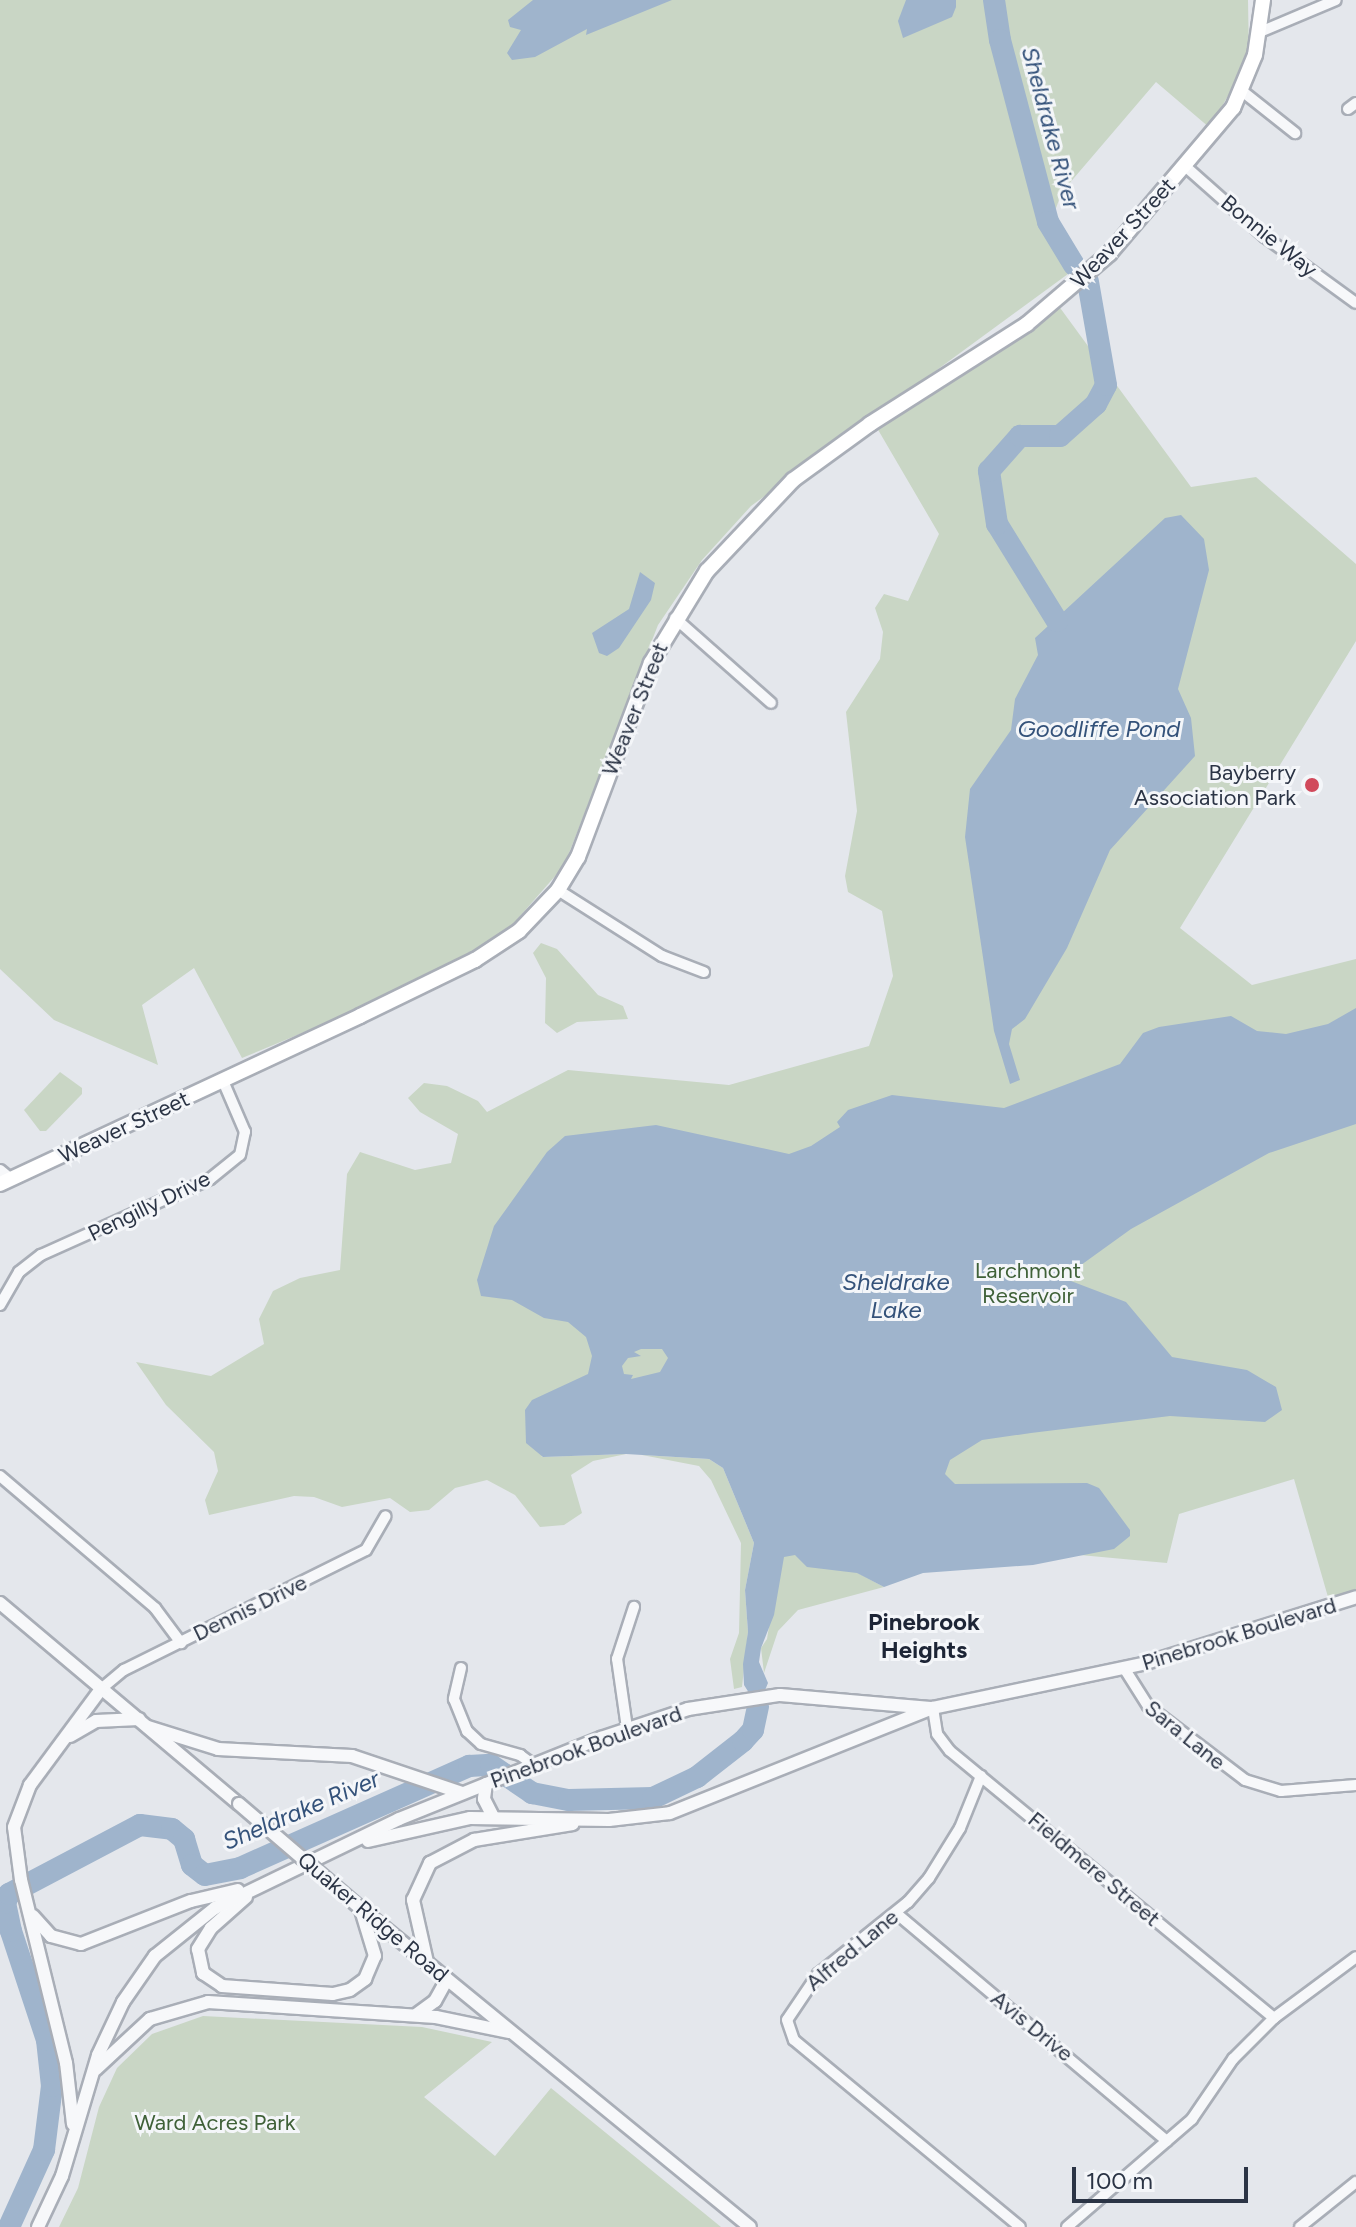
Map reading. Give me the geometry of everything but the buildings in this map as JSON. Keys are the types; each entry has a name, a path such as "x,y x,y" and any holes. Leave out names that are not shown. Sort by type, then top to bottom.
{"main road":[{"name":"Weaver Street","path":"4,1177 223,1081 475,960 519,931 558,890 578,857 630,713 675,618 715,560 768,502 870,424 1068,293 1109,254 1185,166 1242,91 1260,32 1263,0"}],"street":[{"path":"1260,32 1336,0"},
{"path":"1242,91 1295,133"},
{"name":"Bonnie Way","path":"1185,166 1265,237 1356,303"},
{"path":"675,618 771,703"},
{"path":"558,890 662,956 704,972"},
{"name":"Pengilly Drive","path":"0,1305 19,1272 41,1255 210,1179 240,1155 245,1132 223,1081"},
{"path":"0,1476 155,1608 181,1643"},
{"name":"Dennis Drive","path":"101,1689 124,1670 366,1550 386,1516"},
{"name":"Pinebrook Boulevard","path":"346,1848 438,1823 493,1817 593,1820 686,1809 840,1741 933,1708 1124,1668 1356,1597"},
{"name":"Quaker Ridge Road","path":"0,1603 359,1907 750,2227"},
{"path":"627,1728 617,1659 634,1607"},
{"path":"461,1668 454,1699 467,1731 481,1744 520,1755 534,1765"},
{"name":"Sara Lane","path":"1124,1668 1148,1706 1245,1780 1281,1791 1356,1785"},
{"path":"74,2131 66,2063 21,1880 14,1838 20,1804 101,1689"},
{"name":"Pinebrook Boulevard","path":"38,2227 62,2176 92,2074 123,2002 155,1956 201,1917 257,1887 463,1794 627,1728 730,1700 795,1695 933,1708"},
{"name":"Fieldmere Street","path":"933,1708 941,1740 1274,2018"},
{"path":"68,1738 96,1721 143,1723 218,1749 336,1753 463,1794"},
{"name":"Alfred Lane","path":"981,1776 946,1854 896,1913 818,1974 789,2011 788,2030 1020,2227"},
{"path":"486,1784 486,1806 493,1817"},
{"path":"427,1962 413,1900 418,1879 437,1857 487,1837 593,1820"},
{"path":"28,1906 51,1936 81,1944 191,1901 257,1887"},
{"path":"257,1887 200,1941 200,1966 222,1986 333,1994 350,1990 365,1979 375,1956 359,1907"},
{"name":"Avis Drive","path":"896,1913 1167,2141"},
{"path":"1067,2227 1205,2106 1233,2059 1274,2018 1356,1957"},
{"path":"414,2015 435,2001 447,1979"},
{"path":"92,2074 136,2027 192,2004 223,2002 414,2015 513,2033"},
{"path":"1300,2227 1356,2182"}],"green space":[{"path":"0,0 1248,0 1249,58 1210,128 1156,82 1062,192 1053,216 1083,263 751,506 702,560 658,625 564,866 499,940 384,999 242,1058 194,968 142,1005 158,1065 54,1020 0,969"},
{"name":"Larchmont Reservoir","path":"1058,305 1191,487 1256,477 1356,564 1356,641 1180,928 1252,985 1356,959 1356,1590 1328,1597 1294,1479 1179,1514 1167,1563 1080,1555 856,1572 884,1587 798,1610 778,1631 764,1673 761,1648 767,1639 779,1564 737,1464 637,1414 541,1457 626,1454 593,1461 571,1475 582,1513 564,1525 540,1527 515,1495 487,1480 455,1488 429,1510 410,1512 390,1498 342,1507 314,1497 294,1496 209,1515 205,1500 218,1471 214,1452 166,1405 136,1362 211,1376 264,1344 259,1319 273,1291 300,1278 340,1270 347,1174 360,1152 415,1170 451,1163 458,1134 420,1112 408,1098 424,1083 447,1086 478,1101 487,1112 568,1070 729,1085 869,1046 893,976 882,911 848,892 845,876 857,811 846,712 880,659 883,632 875,608 884,594 908,601 939,534 877,428"},
{"path":"541,943 557,949 598,995 623,1006 628,1019 577,1022 557,1033 545,1023 546,978 533,953"},
{"path":"60,1072 82,1088 82,1094 46,1131 40,1131 24,1110"},
{"path":"642,1455 709,1459 723,1468 754,1543 745,1590 748,1632 742,1687 734,1689 730,1659 739,1633 741,1543 711,1480 699,1466"},
{"name":"Ward Acres Park","path":"203,2016 422,2027 492,2042 424,2097 495,2156 551,2088 721,2227 59,2227 78,2188 99,2107 117,2068 152,2034"}],"water":[{"path":"533,0 672,0 586,35 587,29 535,57 512,60 507,53 521,30 510,27 508,20"},
{"path":"906,0 956,0 956,7 952,17 903,38 898,21"},
{"name":"Goodliffe Pond","path":"1181,515 1204,539 1209,570 1178,689 1191,718 1195,756 1110,850 1067,948 1025,1019 1012,1029 1009,1044 1020,1080 1010,1084 994,1031 965,837 970,789 1011,730 1015,699 1038,655 1035,638 1165,518"},
{"path":"640,572 655,583 651,600 619,648 607,656 599,653 592,633 629,609"},
{"name":"Sheldrake Lake","path":"1356,1008 1356,1124 1269,1153 1131,1229 1063,1278 1126,1302 1172,1357 1247,1370 1276,1387 1282,1410 1265,1422 1170,1416 982,1440 950,1460 945,1474 955,1484 1087,1483 1099,1488 1130,1530 1130,1536 1114,1549 1033,1565 923,1573 884,1587 857,1573 807,1567 795,1555 784,1557 774,1615 761,1648 759,1662 768,1683 758,1707 744,1685 743,1664 748,1632 745,1590 754,1543 723,1468 709,1459 626,1454 543,1457 526,1443 525,1410 532,1400 588,1374 592,1356 586,1337 568,1322 544,1318 512,1300 481,1296 477,1280 494,1226 547,1152 565,1136 656,1125 789,1154 811,1146 840,1127 837,1122 848,1110 892,1095 1004,1108 1120,1064 1143,1033 1159,1027 1231,1016 1257,1031 1286,1034 1328,1024","holes":["662,1349 668,1358 660,1372 631,1379 633,1375 624,1374 622,1366 628,1358 641,1356 634,1352"]}],"waterway":[{"name":"Sheldrake River","path":"994,0 1000,40 1048,222 1074,265"},
{"name":"Sheldrake River","path":"1057,621 997,524 989,471 1020,436 1060,436 1096,404 1106,385 1088,282"},
{"name":"Sheldrake River","path":"9,2227 44,2150 52,2086 47,2040 11,1931 5,1903 9,1894 140,1825 172,1829 184,1839 192,1865 205,1875 240,1868 469,1766 491,1765 532,1793 569,1800 653,1798 697,1777 743,1741 753,1730 758,1707"}],"place":[{"name":"Bayberry Association Park","path":"1312,785"}],"district":[{"name":"Pinebrook Heights","path":"924,1636"}]}
